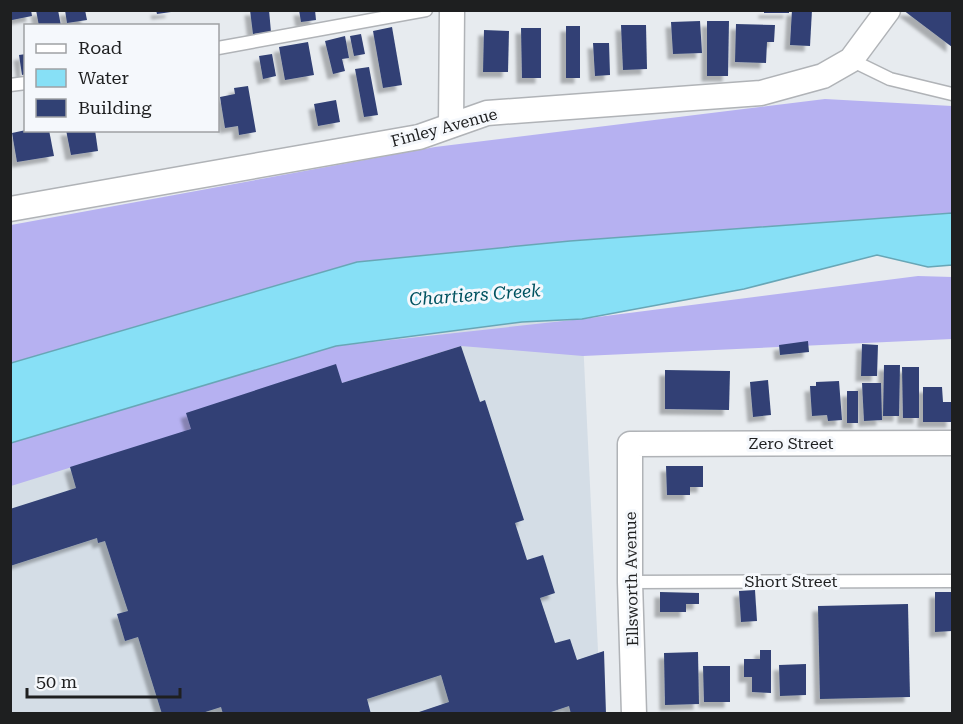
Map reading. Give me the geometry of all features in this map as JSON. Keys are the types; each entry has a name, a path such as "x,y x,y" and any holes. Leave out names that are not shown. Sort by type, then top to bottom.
{"street":[{"path":"451,125 452,10"},
{"name":"Finley Avenue","path":"10,209 419,137 487,113 761,93 823,76 850,60 888,10"},
{"name":"Zero Street","path":"630,444 952,443"},
{"name":"Ellsworth Avenue","path":"630,444 630,582 634,714"}],"lane":[{"path":"219,48 426,10"},
{"path":"850,60 890,79 952,94"},
{"name":"Short Street","path":"630,582 952,581"}],"shaded area":[{"path":"825,99 952,106 952,213 570,241 357,262 11,363 11,225 435,147"},
{"path":"918,276 952,277 952,339 583,356 461,346 11,486 11,443 336,346 582,319"},
{"path":"582,319 601,713 11,714 11,443 336,346 522,322"}],"water":[{"name":"Chartiers Creek","path":"952,213 952,265 928,267 877,255 744,289 582,319 522,322 336,346 11,443 11,363 357,262 570,241"}],"building":[{"path":"10,10 31,10 32,16 12,20"},
{"path":"36,10 58,10 61,24 39,24"},
{"path":"65,10 85,10 87,20 67,23"},
{"path":"156,10 171,10 171,12 157,14"},
{"path":"250,10 269,10 271,32 253,34"},
{"path":"299,10 315,10 316,20 301,22"},
{"path":"764,10 789,10 789,13 764,13"},
{"path":"792,10 812,10 810,46 790,45"},
{"path":"903,10 952,10 952,47"},
{"path":"700,21 702,53 673,54 671,22"},
{"path":"707,21 729,21 728,76 707,76"},
{"path":"736,24 775,25 774,42 767,42 766,63 735,62"},
{"path":"621,25 646,25 647,69 623,70"},
{"path":"566,26 580,26 580,78 566,78"},
{"path":"392,27 402,85 383,88 373,31"},
{"path":"521,28 541,28 541,78 522,78"},
{"path":"484,30 509,31 508,72 483,72"},
{"path":"361,34 365,54 354,56 350,36"},
{"path":"345,36 349,58 342,59 345,71 333,74 325,41"},
{"path":"308,42 314,75 285,80 279,47"},
{"path":"593,43 609,43 610,75 595,76"},
{"path":"24,54 24,74 22,75 19,55"},
{"path":"272,54 276,76 263,79 259,56"},
{"path":"369,67 378,115 364,117 355,69"},
{"path":"248,86 256,132 239,135 238,126 225,128 220,97 235,94 234,88"},
{"path":"336,100 340,122 318,126 314,104"},
{"path":"24,130 49,132 54,156 17,162 12,133"},
{"path":"66,132 95,132 98,151 71,155"},
{"path":"808,341 809,352 780,355 779,345"},
{"path":"862,344 878,345 877,376 861,376"},
{"path":"461,346 480,402 485,400 524,520 515,523 527,560 543,555 555,593 540,598 555,643 570,639 577,660 604,651 606,714 571,714 569,706 545,714 413,714 449,702 441,675 367,699 371,714 223,714 221,707 199,714 162,714 138,637 125,641 117,614 128,611 105,541 98,543 97,538 10,566 10,509 76,488 70,467 191,429 186,413 336,364 342,383"},
{"path":"884,365 900,365 899,416 883,416"},
{"path":"902,367 919,367 919,418 903,418"},
{"path":"665,370 730,371 729,410 665,409"},
{"path":"768,380 771,415 753,417 750,382"},
{"path":"839,381 842,420 828,421 827,415 812,416 810,386 816,386 816,382"},
{"path":"862,383 881,383 882,420 864,421"},
{"path":"923,387 942,387 943,402 952,402 952,422 923,422"},
{"path":"847,391 858,391 858,423 847,423"},
{"path":"666,466 703,466 703,487 690,487 690,495 667,495"},
{"path":"755,590 757,621 741,622 739,591"},
{"path":"660,592 699,593 699,604 686,604 686,612 660,612"},
{"path":"935,592 952,592 952,631 935,632"},
{"path":"908,604 910,697 820,699 818,606"},
{"path":"760,650 771,650 771,693 752,692 752,677 744,677 744,659 760,659"},
{"path":"698,652 699,704 665,705 664,653"},
{"path":"806,664 806,695 780,696 779,665"},
{"path":"703,666 730,666 730,702 704,702"}]}
